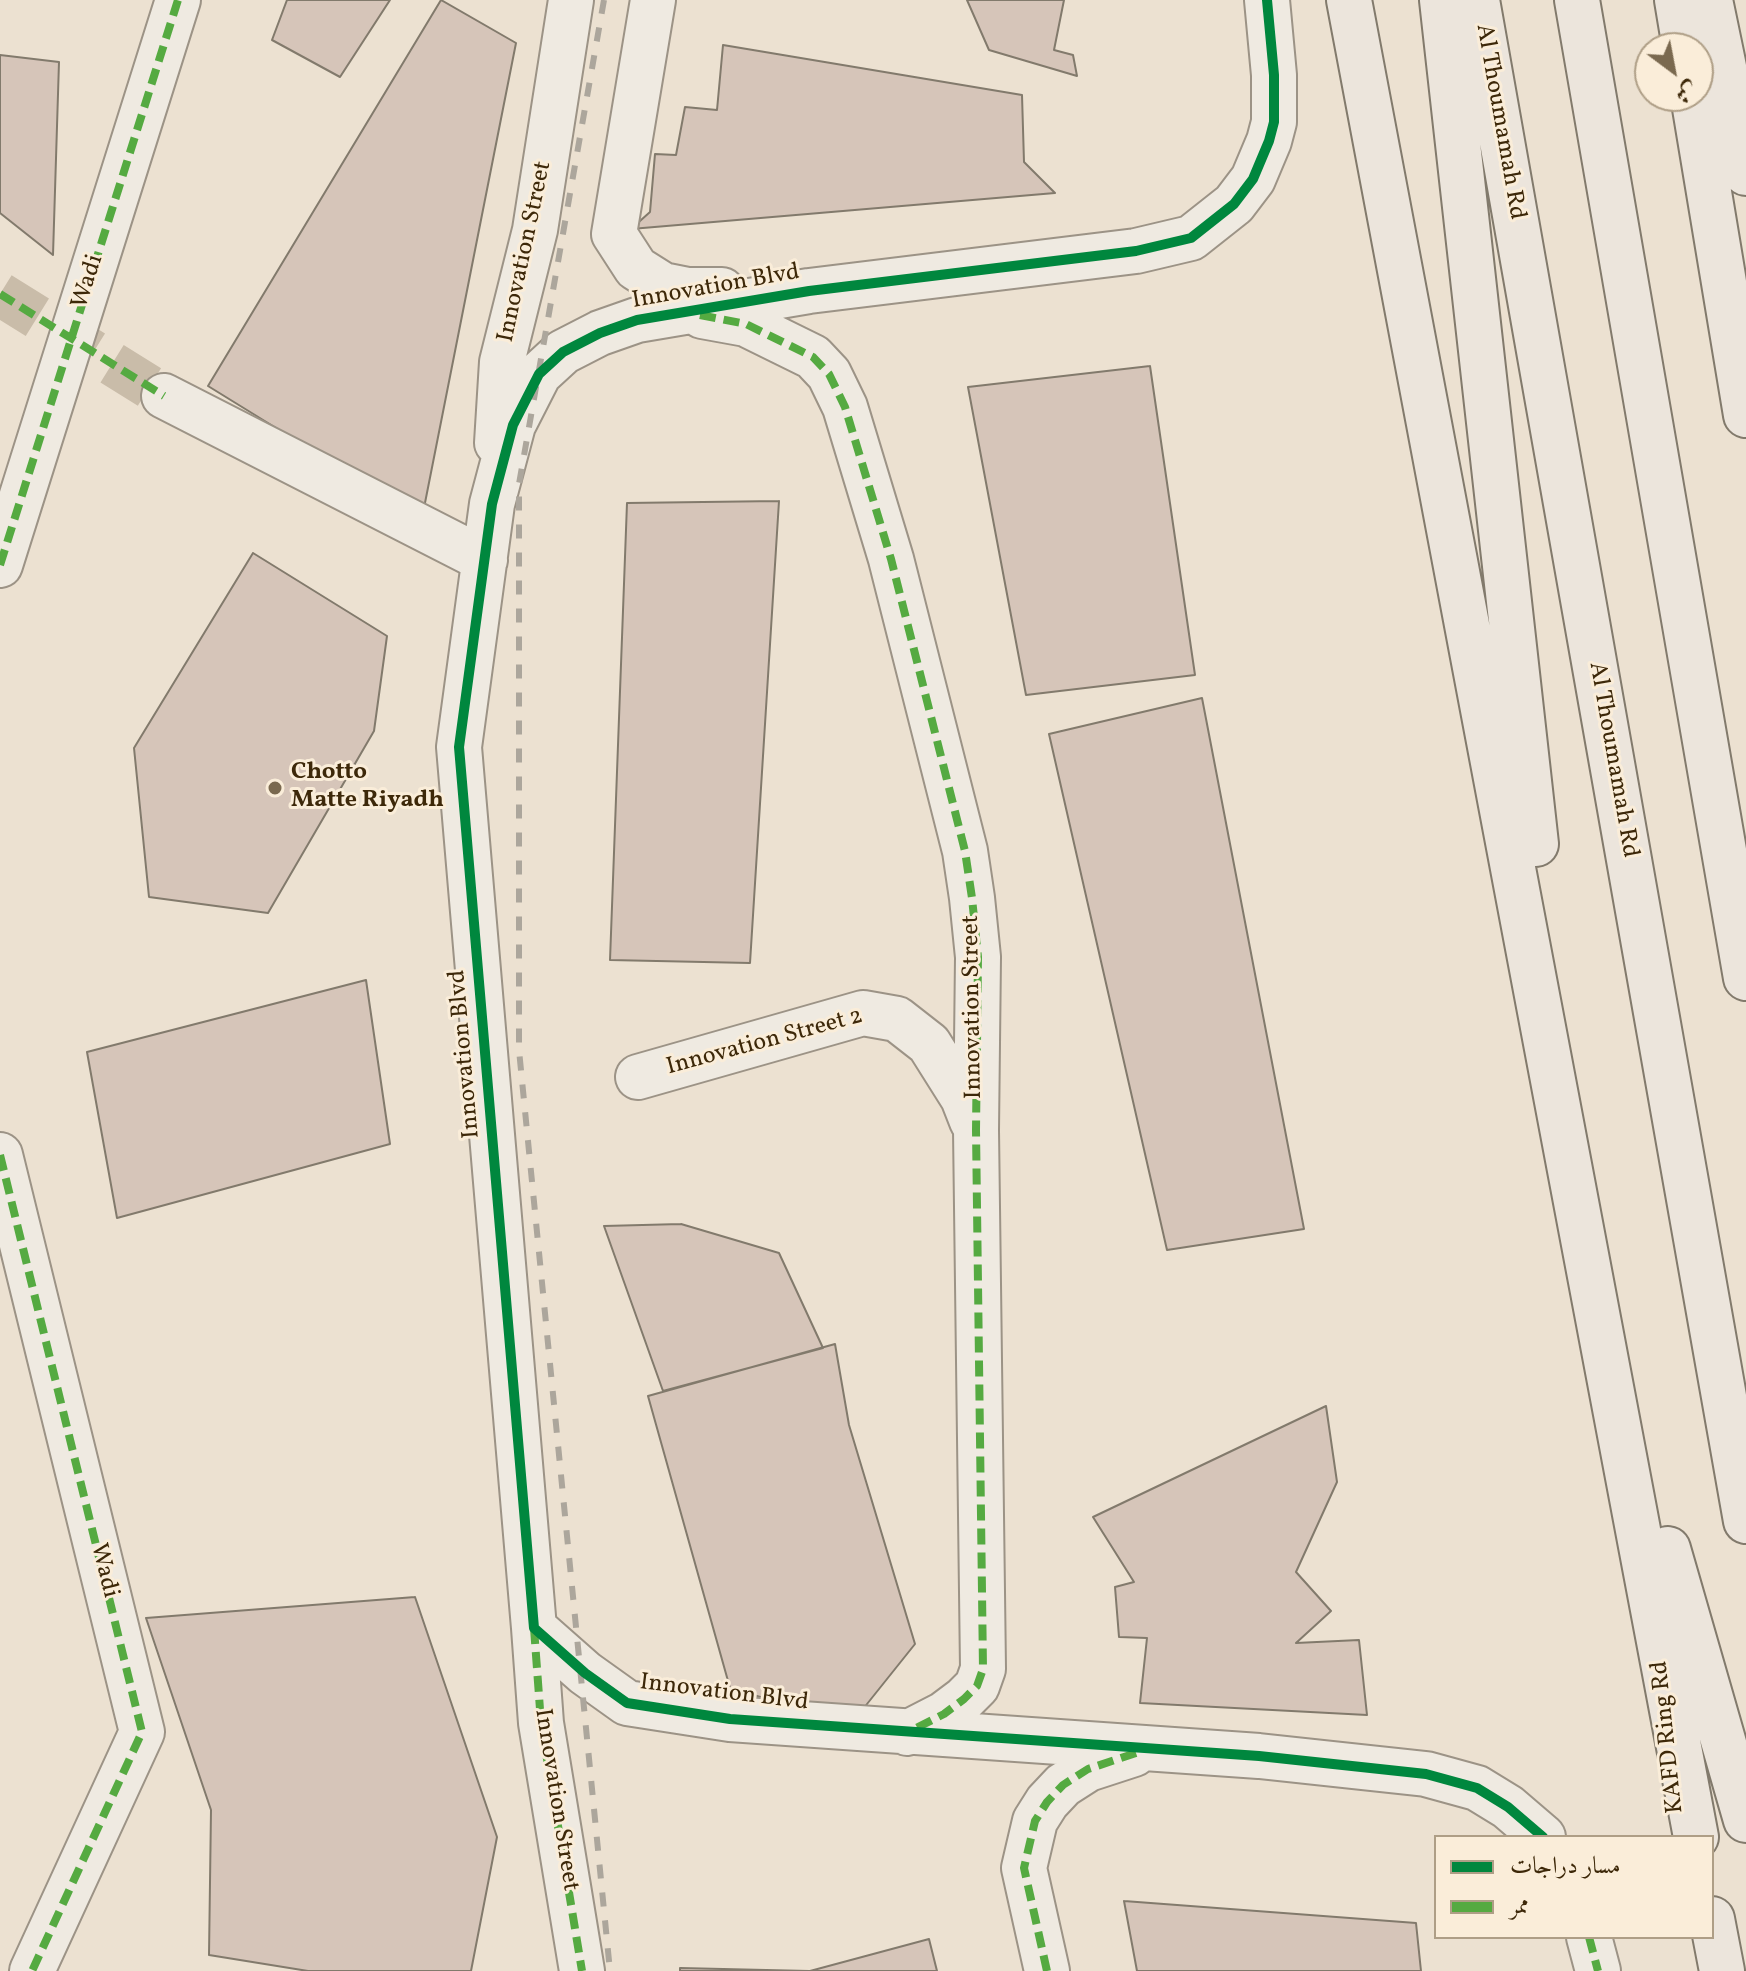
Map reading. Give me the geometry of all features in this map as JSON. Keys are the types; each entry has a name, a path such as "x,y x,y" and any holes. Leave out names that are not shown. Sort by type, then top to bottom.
{"main road":[{"path":"1349,0 1696,1835"},
{"path":"1442,0 1574,1180"},
{"name":"Al Thoumamah Rd","path":"1477,0 1746,1521"},
{"path":"1577,0 1746,978"},
{"path":"1677,0 1682,32"},
{"path":"1710,0 1746,173"},
{"path":"1696,112 1746,415"},
{"path":"1595,1296 1746,1820"},
{"name":"KAFD Ring Rd","path":"1659,1637 1680,1835"},
{"path":"1714,1929 1722,1971"},
{"path":"1691,1939 1694,1971"}],"street":[{"name":"Wadi","path":"0,565 178,0"},
{"name":"Innovation Street","path":"492,504 502,362 535,230 571,0"},
{"path":"653,0 614,234 623,251 636,268 663,285 688,290 809,291"},
{"name":"Innovation Blvd","path":"1267,0 1274,75 1274,122 1269,141 1253,179 1234,204 1191,238 1136,251 809,291 637,320 600,333 563,352 539,374 513,425 492,504 459,747 534,1628 585,1673 627,1703 730,1719 1259,1756 1426,1774 1477,1788 1508,1807 1541,1835"},
{"name":"Innovation Street","path":"685,313 746,324 813,357 829,374 845,407 891,559 965,851 978,957 976,1130 983,1669 977,1686 964,1699 944,1714 907,1733"},
{"path":"164,396 485,560"},
{"name":"Innovation Street 2","path":"638,1077 863,1013 897,1019 929,1044 963,1098 976,1130"},
{"name":"Wadi","path":"0,1155 142,1732 32,1971"},
{"name":"Innovation Street","path":"534,1628 541,1723 582,1971"},
{"path":"1047,1971 1024,1868 1035,1821 1063,1785 1088,1769 1151,1749"},
{"path":"1590,1939 1598,1971"}],"building":[{"path":"287,0 390,0 340,77 272,40"},
{"path":"441,0 516,43 422,518 208,386"},
{"path":"967,0 1064,0 1054,50 1073,55 1077,76 989,50"},
{"path":"723,45 1022,95 1024,162 1055,193 631,229 650,212 655,154 676,155 685,107 717,110"},
{"path":"0,55 59,62 53,255 0,213"},
{"path":"1150,366 1195,675 1026,695 968,387"},
{"path":"779,501 750,963 610,960 627,503"},
{"path":"253,553 387,636 374,731 268,913 149,897 134,748"},
{"path":"1202,698 1304,1229 1167,1250 1049,734"},
{"path":"366,980 390,1144 117,1218 87,1052"},
{"path":"681,1224 779,1253 823,1348 663,1391 604,1226"},
{"path":"835,1344 849,1425 915,1644 851,1724 730,1688 648,1396"},
{"path":"1326,1406 1337,1482 1296,1572 1331,1611 1296,1643 1359,1640 1367,1715 1140,1703 1147,1638 1119,1637 1115,1587 1134,1582 1093,1517"},
{"path":"415,1597 497,1837 471,1971 308,1971 209,1955 211,1810 146,1618"},
{"path":"1124,1901 1416,1923 1421,1971 1137,1971"},
{"path":"929,1939 937,1971 810,1971"},
{"path":"680,1968 809,1971 680,1971"}],"tunnel":[{"path":"0,294 164,396"}],"railway":[{"path":"604,0 519,484 519,1050 610,1971"}],"marked path":[{"path":"0,565 178,0"},
{"path":"0,294 164,396"},
{"path":"700,315 746,324 813,357 829,374 845,407 891,559 965,851 978,957 976,1130 983,1669 977,1686 964,1699 944,1714 914,1729"},
{"path":"0,1155 142,1732 32,1971"},
{"path":"534,1628 541,1723 582,1971"},
{"path":"1047,1971 1024,1868 1035,1821 1063,1785 1088,1769 1136,1753"},
{"path":"1590,1939 1598,1971"}],"cycle path":[{"path":"1267,0 1274,75 1274,122 1269,141 1253,179 1234,204 1191,238 1136,251 809,291 637,320 600,333 563,352 539,374 513,425 492,504 459,747 534,1628 585,1673 627,1703 730,1719 1259,1756 1426,1774 1477,1788 1508,1807 1541,1835"}],"place":[{"name":"Chotto Matte Riyadh","path":"275,788"}]}
